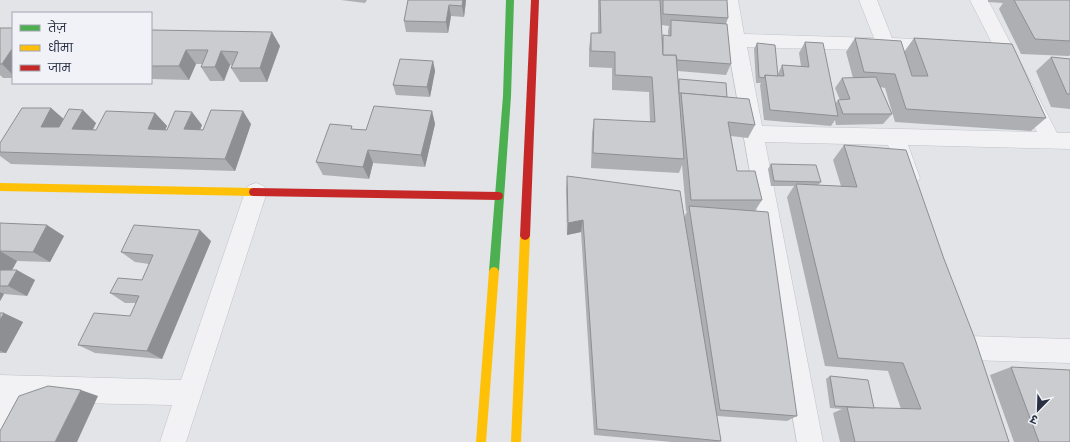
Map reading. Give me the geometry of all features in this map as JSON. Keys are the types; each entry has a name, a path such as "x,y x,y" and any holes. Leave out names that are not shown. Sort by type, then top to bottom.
{"street":[{"path":"481,442 507,96 510,0"},
{"path":"516,442 535,0"},
{"path":"729,0 755,134 810,442"},
{"path":"868,0 885,44"},
{"path":"979,0 995,47 1061,140"},
{"path":"737,40 956,46"},
{"path":"755,134 1061,140"},
{"path":"894,137 915,197"},
{"path":"0,187 499,196"},
{"path":"174,442 256,192"},
{"path":"960,325 971,359 1070,351"},
{"path":"0,427 9,388 189,393"}],"building":[{"path":"408,0 463,0 462,6 449,5 446,22 404,21"},
{"path":"600,0 660,0 663,55 676,55 684,159 593,153 594,119 655,122 652,77 615,75 615,52 591,51 591,33 601,33"},
{"path":"663,0 727,0 728,18 663,14"},
{"path":"1014,0 1070,0 1070,41 1035,39"},
{"path":"671,20 727,24 731,64 677,60 676,55 663,55 663,35 671,36"},
{"path":"0,28 12,28 12,49 2,64 0,64"},
{"path":"152,30 272,32 260,68 231,68 238,52 221,51 215,67 201,67 208,50 186,50 179,66 152,66"},
{"path":"855,38 901,41 912,76 928,76 914,38 1012,44 1046,118 906,109 895,74 864,72"},
{"path":"805,42 823,43 838,116 770,110 765,75 784,76 782,65 809,67"},
{"path":"757,43 775,45 778,76 765,75 764,78 759,77"},
{"path":"1051,57 1070,59 1070,94 1067,94"},
{"path":"400,59 433,61 427,87 393,85"},
{"path":"876,77 892,114 843,114 838,100 850,99 842,78"},
{"path":"679,79 726,83 727,97 679,93"},
{"path":"681,93 749,99 755,125 728,122 737,171 755,171 762,200 691,200"},
{"path":"374,106 432,111 421,155 368,150 363,167 316,162 330,124 352,126 351,129 366,130"},
{"path":"22,108 51,108 41,127 59,127 69,109 83,110 72,129 96,130 106,111 155,113 148,129 167,130 175,111 192,112 184,129 203,130 211,110 243,111 225,159 0,152 0,143"},
{"path":"844,145 906,150 944,259 975,339 1009,442 855,442 847,407 921,409 903,363 838,358 796,184 857,187"},
{"path":"771,164 816,165 821,182 774,181"},
{"path":"567,176 680,191 721,441 597,429 583,220 568,223"},
{"path":"689,206 768,212 797,416 720,410"},
{"path":"0,223 47,225 33,252 0,251"},
{"path":"134,225 200,230 147,351 78,345 94,313 130,316 139,296 110,293 118,278 142,280 153,255 121,252"},
{"path":"0,270 17,270 8,286 0,286"},
{"path":"0,313 4,313 0,320"},
{"path":"1011,367 1070,370 1070,442 1039,442"},
{"path":"830,376 868,380 874,408 835,406"},
{"path":"48,386 81,390 55,442 0,442 0,431 19,396"}],"traffic: fast":[{"path":"494,271 507,96 510,0"}],"traffic: slow":[{"path":"0,187 253,192"},
{"path":"516,442 525,236"},
{"path":"481,442 494,271"}],"traffic: jam":[{"path":"525,236 535,0"},
{"path":"253,192 499,196"}]}
